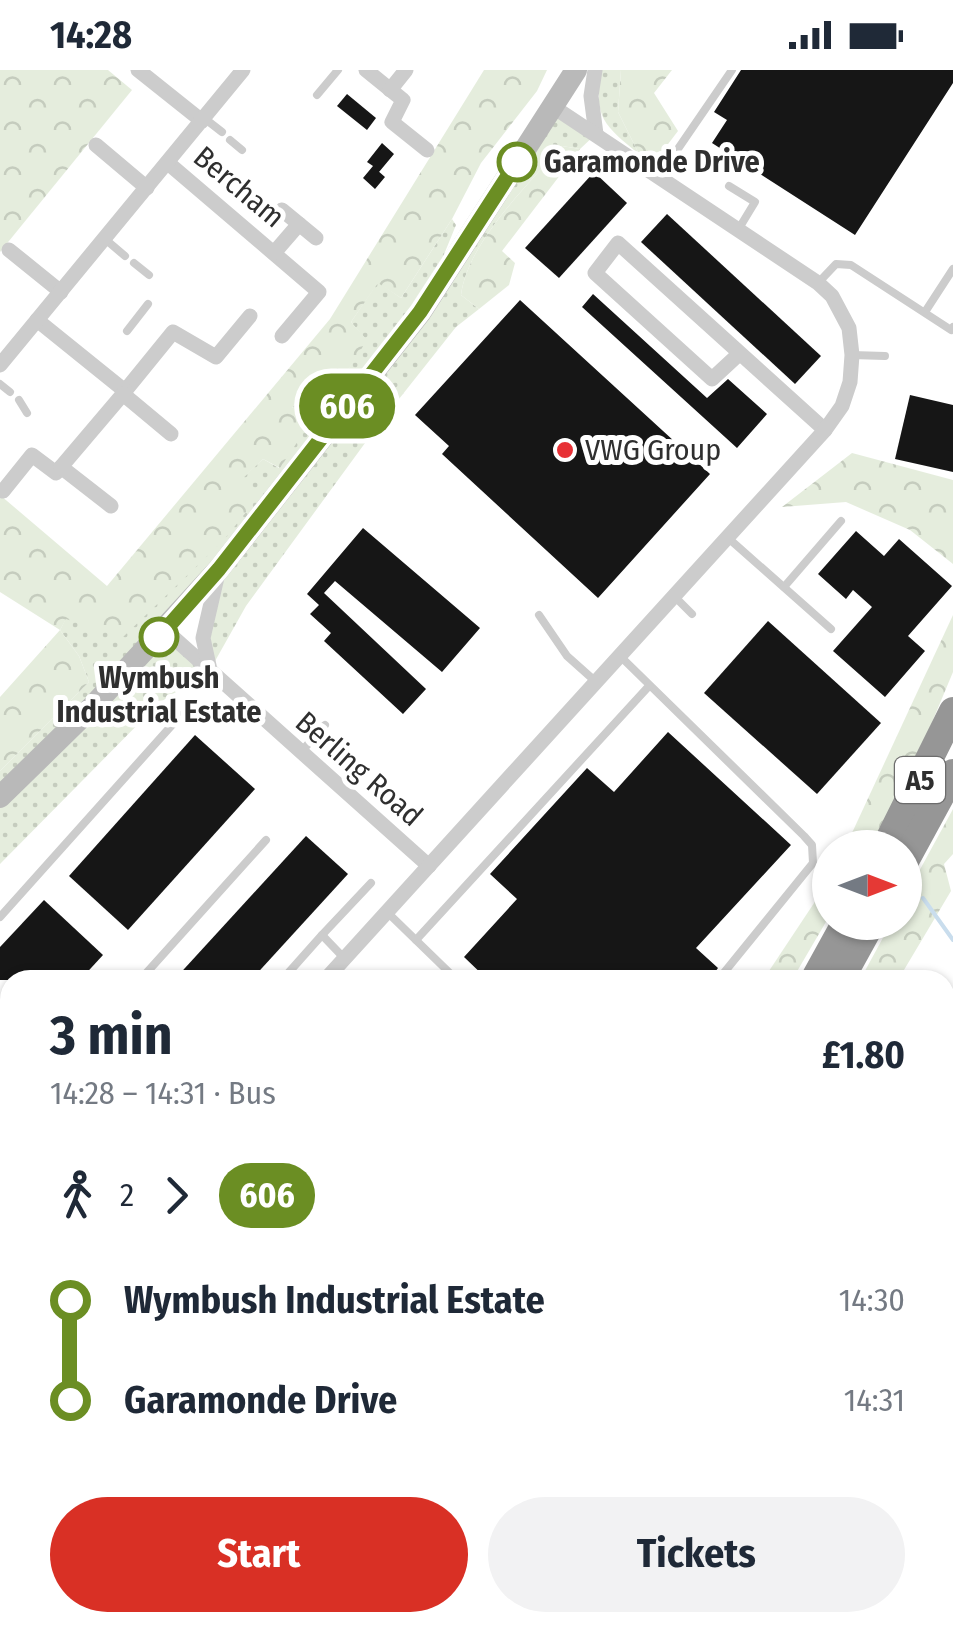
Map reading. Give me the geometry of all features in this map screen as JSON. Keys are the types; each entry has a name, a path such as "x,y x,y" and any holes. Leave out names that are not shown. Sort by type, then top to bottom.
{"highway":[{"name":"A5","path":"894,830 953,710"},
{"name":"A5","path":"921,830 948,779"},
{"path":"820,970 836,940"},
{"path":"846,970 862,940"}],"street":[{"path":"138,70 203,119"},
{"path":"0,365 243,70"},
{"path":"366,70 402,100 392,122 427,150"},
{"path":"390,90 406,70"},
{"path":"0,797 94,705 219,569 420,312 488,209 560,88 576,70"},
{"path":"595,70 591,96 596,134"},
{"path":"334,970 825,430 846,394 852,355 850,328 832,296 596,134 560,88"},
{"path":"96,146 147,188"},
{"name":"Bercham","path":"168,163 319,292 282,336"},
{"name":"Bercham","path":"282,210 316,238"},
{"name":"Bercham","path":"274,253 299,224"},
{"path":"739,354 712,380 595,273 618,243 825,430"},
{"path":"10,250 60,292"},
{"path":"3,491 32,455 56,472 124,392 161,336 174,332 216,356 250,316"},
{"path":"37,320 172,434"},
{"path":"61,467 110,506"},
{"path":"210,670 203,638 219,569"},
{"name":"Berling Road","path":"165,630 428,866"}],"lane":[{"path":"316,95 338,70"},
{"path":"658,178 732,70"},
{"path":"203,119 222,132"},
{"path":"230,140 242,150"},
{"path":"729,186 756,202 738,230"},
{"path":"105,239 126,256"},
{"path":"134,263 149,275"},
{"path":"818,283 836,264 852,265 952,330 953,327"},
{"path":"925,312 953,269"},
{"path":"127,331 148,304"},
{"path":"138,318 146,325"},
{"path":"852,355 885,356"},
{"path":"0,384 10,392"},
{"path":"19,400 27,413"},
{"path":"784,587 841,520"},
{"path":"727,537 831,629"},
{"path":"673,595 692,614"},
{"path":"539,615 567,656 595,680"},
{"path":"619,655 804,836 814,853 813,863 726,970"},
{"path":"416,940 649,686"},
{"path":"0,917 181,714 202,713 222,722 244,703"},
{"path":"300,754 325,725"},
{"path":"149,970 266,840"},
{"path":"291,970 372,883"},
{"path":"388,912 447,970"},
{"path":"322,935 344,958"}],"green space":[{"path":"0,70 108,70 132,90 0,252"},
{"path":"484,70 547,70 537,91 481,163 452,219 401,298 378,283 351,322 367,340 338,386 319,373 292,408 306,429 280,468 263,459 239,482 255,501 223,541 123,637 66,619 60,630 0,592 0,495 107,586 330,319"},
{"path":"602,70 621,70 618,112 639,154 617,136 600,110"},
{"path":"621,70 672,70 654,93 678,131 662,152 639,154 618,112"},
{"path":"552,106 596,134 580,149 562,146 487,235 466,275 461,295 479,309 456,327 376,428 246,606 210,670 159,703 0,864 0,771 89,682 79,656 60,630 66,618 254,501 238,482 263,459 279,468 292,408 320,372 338,386 366,340 351,322 378,282 401,298 452,219 456,225 423,306","holes":["218,572 207,611 209,668 165,630"]},
{"path":"562,146 580,149 502,251 515,263 509,285 479,309 461,295 475,255 501,216"},
{"path":"852,453 953,480 953,564 910,530 846,502 782,507"},
{"path":"953,615 953,672 907,782 879,830 853,830"},
{"path":"60,630 79,656 89,682 0,771 0,697"},
{"path":"953,809 953,854 944,864 951,891 922,940 922,866"},
{"path":"812,906 812,940 815,940 798,970 770,970"},
{"path":"882,940 922,940 904,970 865,970"}],"building":[{"path":"741,70 953,70 953,83 855,235 712,143 727,120 714,112"},
{"path":"347,94 376,118 367,130 337,106"},
{"path":"382,143 394,154 379,172 385,177 375,189 363,178 373,166 367,162"},
{"path":"594,172 627,203 559,278 525,248"},
{"path":"667,214 821,356 795,384 641,242"},
{"path":"593,294 707,398 728,379 767,414 737,448 582,307"},
{"name":"VWG Group","path":"520,300 710,474 598,598 442,454 449,446 415,415"},
{"path":"910,395 953,405 953,472 895,459"},
{"path":"363,528 480,628 442,672 335,581 324,593 426,689 403,714 324,641 331,633 310,614 319,605 307,594"},
{"path":"856,531 884,556 899,539 952,586 908,636 925,651 885,697 833,651 872,607 853,590 846,599 818,574"},
{"path":"768,621 881,723 817,794 704,693"},
{"path":"668,732 791,845 696,948 716,970 478,970 464,957 517,899 490,874 587,768 614,792"},
{"path":"195,735 255,789 128,930 69,876"},
{"path":"306,836 348,874 260,970 183,970"},
{"path":"44,900 103,955 89,970 0,970 0,947"}],"waterway":[{"path":"923,898 953,940"}],"bus line":[{"name":"606","path":"159,637 219,569 420,312 517,162"}],"place":[{"name":"Garamonde Drive","path":"517,162"},
{"name":"VWG Group","path":"565,450"},
{"name":"Wymbush Industrial Estate","path":"159,637"}]}
